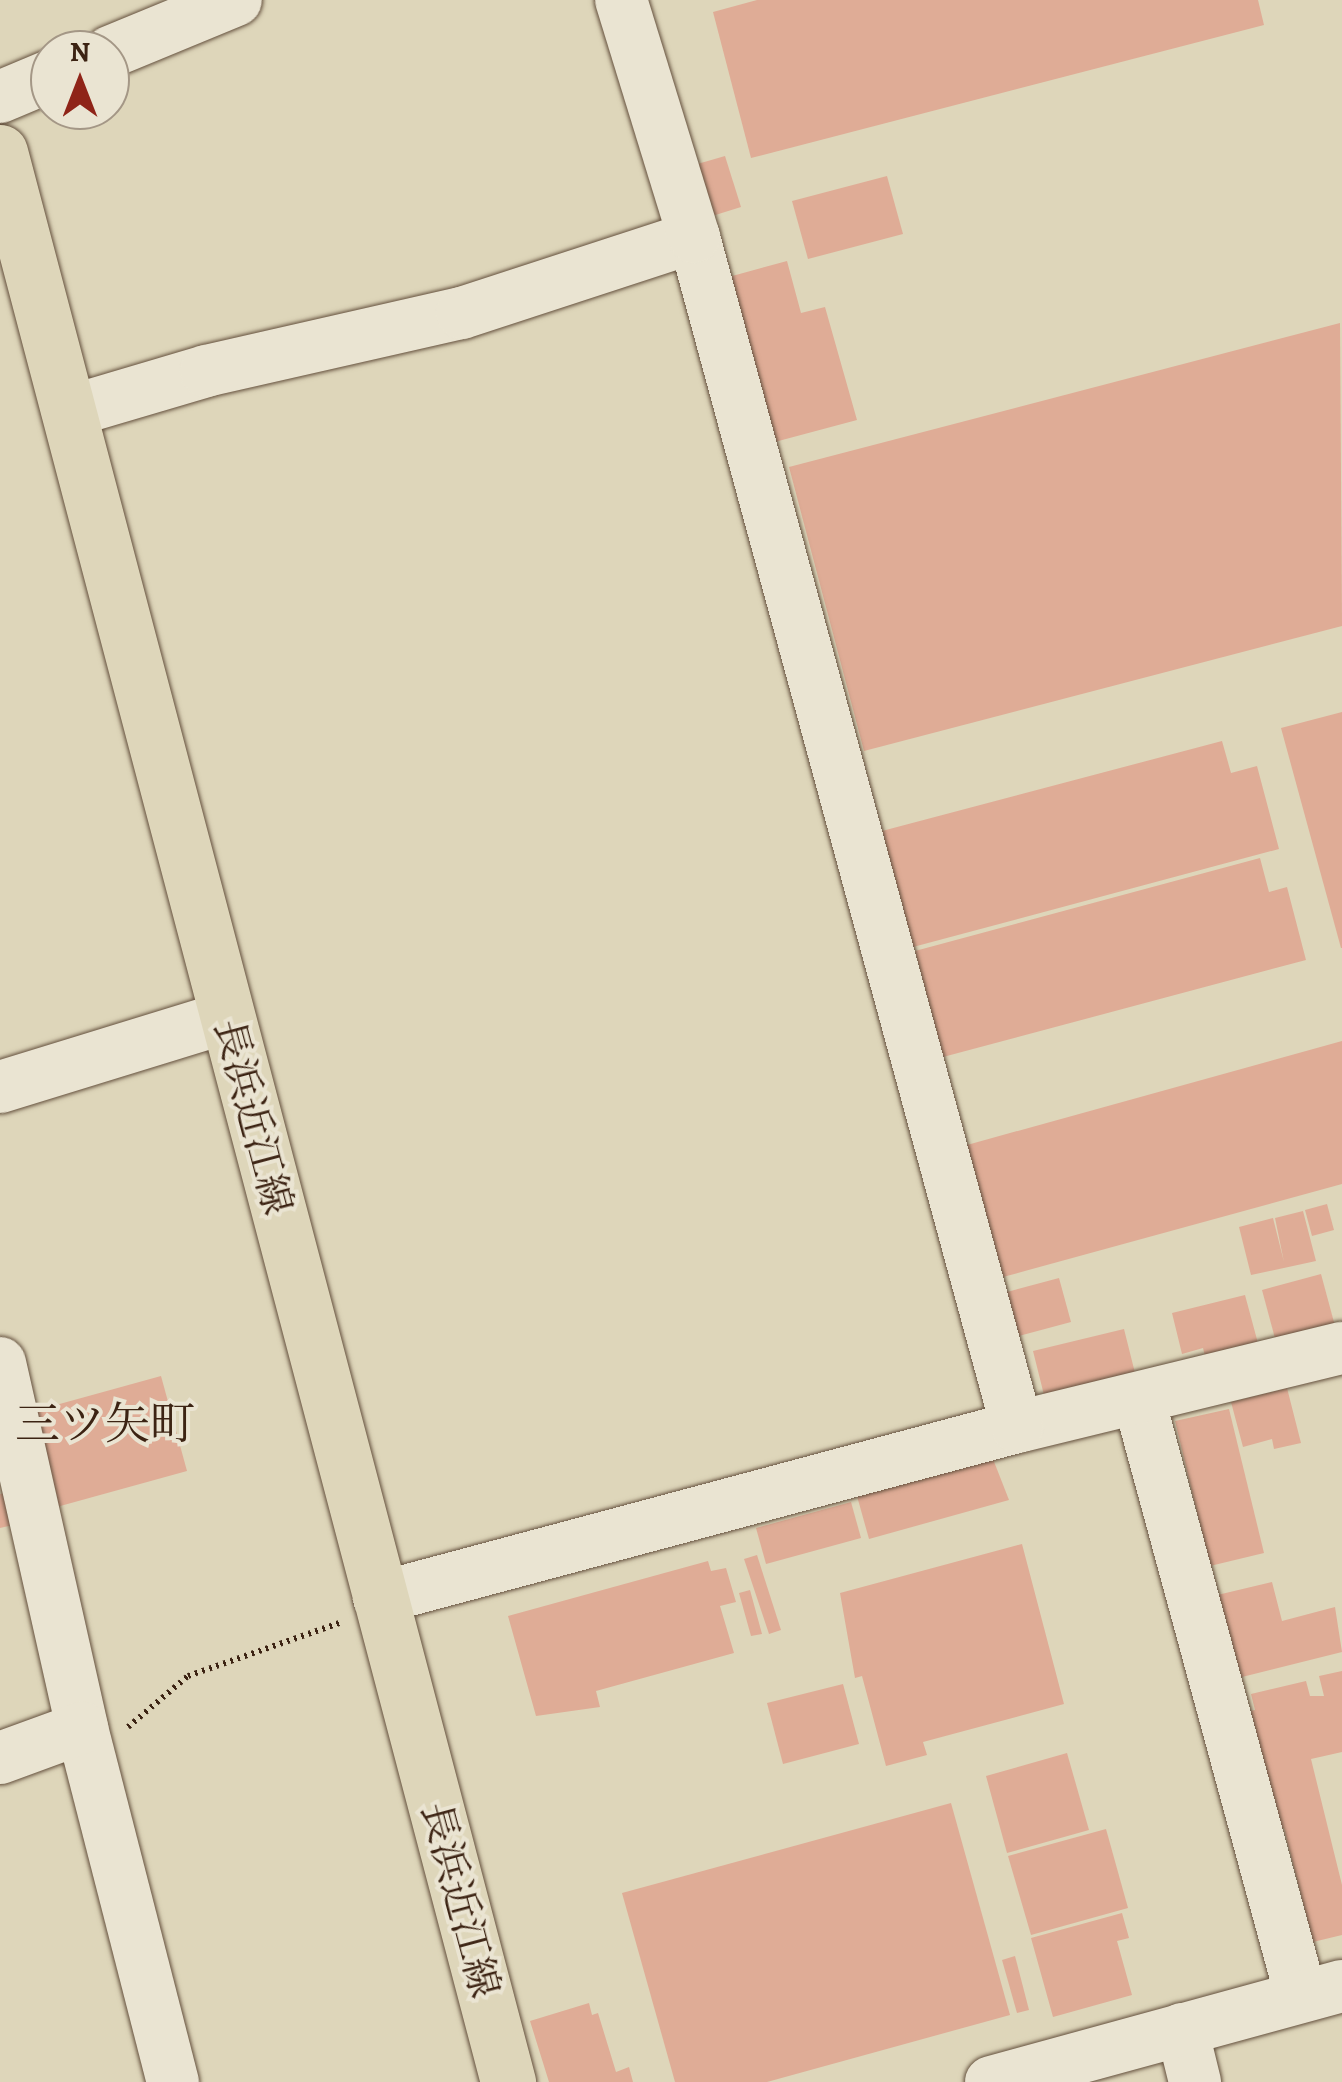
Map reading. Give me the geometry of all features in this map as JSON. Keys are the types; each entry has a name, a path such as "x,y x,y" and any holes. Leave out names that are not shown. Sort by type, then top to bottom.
{"main road":[{"name":"長浜近江線","path":"0,152 227,1017 369,1608 508,2082"}],"street":[{"path":"130,44 236,0"},
{"path":"621,0 694,237 1018,1427"},
{"path":"0,98 30,85"},
{"path":"68,412 206,371 462,313 694,237"},
{"path":"0,1087 227,1017"},
{"path":"369,1608 1018,1427 1342,1348"},
{"path":"0,1363 85,1739 173,2082"},
{"path":"991,2082 1322,1991 1138,1400"},
{"path":"0,1758 85,1739"},
{"path":"1182,2029 1195,2082"}],"path":[{"path":"85,1739 141,1719 188,1676 369,1608"}],"building":[{"path":"757,0 1258,0 1264,25 751,158 713,12"},
{"path":"725,156 741,207 709,217 694,165"},
{"path":"887,176 903,234 808,259 792,201"},
{"path":"787,261 801,313 825,307 857,420 771,443 725,278"},
{"path":"1340,323 1342,626 864,751 789,467"},
{"path":"1342,712 1342,948 1341,948 1281,728"},
{"path":"1222,741 1231,773 1257,766 1279,849 913,947 882,831"},
{"path":"1260,858 1269,892 1287,887 1306,960 943,1057 915,951"},
{"path":"1342,1041 1342,1184 1003,1277 967,1145"},
{"path":"1327,1204 1334,1230 1312,1236 1305,1210"},
{"path":"1303,1211 1316,1261 1251,1275 1239,1227 1273,1218 1284,1262 1275,1218"},
{"path":"1321,1274 1335,1326 1276,1342 1262,1290"},
{"path":"1059,1278 1071,1322 1008,1339 996,1295"},
{"path":"1245,1295 1259,1347 1206,1360 1203,1348 1182,1354 1172,1313"},
{"path":"1124,1329 1135,1373 1044,1395 1033,1351"},
{"path":"161,1376 187,1471 53,1508 27,1413"},
{"path":"1287,1388 1301,1443 1274,1449 1272,1439 1243,1447 1231,1402"},
{"path":"1229,1409 1264,1553 1210,1566 1175,1421"},
{"path":"993,1459 1009,1500 869,1539 857,1496"},
{"path":"4,1493 13,1525 0,1528 0,1494"},
{"path":"851,1502 861,1538 766,1564 756,1528"},
{"path":"1022,1544 1064,1704 923,1742 927,1755 886,1766 862,1676 855,1678 840,1593"},
{"path":"757,1555 781,1630 769,1634 744,1559"},
{"path":"708,1561 711,1571 726,1568 736,1602 720,1606 734,1653 596,1691 600,1707 536,1716 508,1616"},
{"path":"1272,1582 1282,1621 1335,1607 1342,1652 1230,1680 1209,1597"},
{"path":"750,1590 762,1634 751,1636 739,1593"},
{"path":"1342,1671 1342,1752 1311,1759 1342,1885 1342,1935 1313,1942 1284,1828 1273,1830 1244,1712 1255,1710 1251,1694 1306,1681 1310,1696 1324,1696 1319,1676"},
{"path":"843,1684 859,1744 783,1764 767,1703"},
{"path":"1067,1753 1089,1830 1007,1853 986,1776"},
{"path":"951,1803 1010,2015 767,2082 675,2082 622,1893"},
{"path":"1106,1829 1128,1908 1031,1935 1008,1856"},
{"path":"1122,1913 1129,1938 1117,1941 1132,1995 1053,2017 1031,1938"},
{"path":"1015,1956 1029,2010 1017,2013 1002,1960"},
{"path":"589,2003 592,2015 598,2013 616,2072 629,2067 633,2082 549,2082 530,2021"}],"district":[{"name":"三ツ矢町","path":"105,1425"}]}
